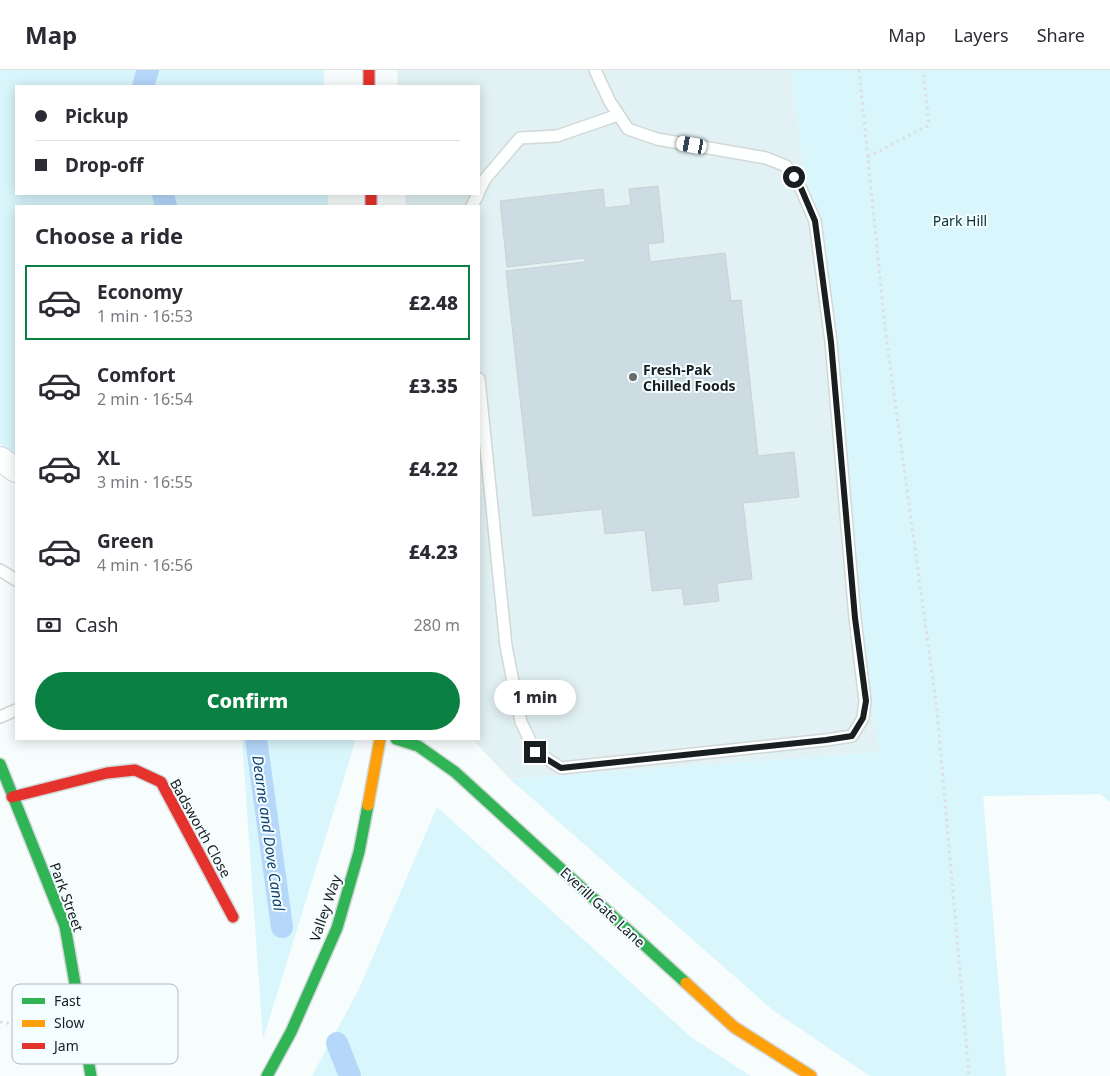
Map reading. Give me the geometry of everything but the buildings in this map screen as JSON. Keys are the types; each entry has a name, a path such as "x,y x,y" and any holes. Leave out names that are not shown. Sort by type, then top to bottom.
{"street":[{"path":"369,70 369,85"},
{"path":"0,459 15,469"},
{"name":"Valley Way","path":"267,1076 291,1032 337,928 359,852 380,740"},
{"name":"Everill Gate Lane","path":"399,740 418,746 455,772 734,1027 811,1076"},
{"name":"Park Street","path":"0,764 65,926 75,984"},
{"name":"Badsworth Close","path":"12,797 108,773 135,770 161,782 233,917"}],"lane":[{"path":"480,389 506,646 521,722 535,752 561,768 852,736 863,718 866,701 855,618 831,342 815,221 801,188 786,166 766,158 657,139 628,129 610,102 595,70"},
{"path":"480,189 485,179 520,138 557,136 618,115"},
{"path":"0,570 15,579"},
{"path":"0,717 15,710"}],"path":[{"path":"859,70 885,328 937,710 969,1076"},
{"path":"868,157 929,125 923,70"}],"shaded area":[{"path":"397,70 791,70 879,752 510,779 473,740 480,740 480,205 406,205 405,195 480,195 480,85 398,85"}],"green space":[{"path":"0,70 324,70 324,85 15,85 15,195 328,195 328,205 15,205 15,454 0,444"},
{"name":"Park Hill","path":"791,70 1110,70 1110,802 1101,794 983,796 1006,1076 870,1076 774,1011 510,779 879,752"},
{"path":"242,740 356,740 263,1039"},
{"path":"437,807 692,1038 751,1076 312,1076 359,989"}],"waterway":[{"name":"Dearne and Dove Canal","path":"143,85 148,70"},
{"name":"Dearne and Dove Canal","path":"163,195 166,205"},
{"name":"Dearne and Dove Canal","path":"256,740 282,927"},
{"name":"Dearne and Dove Canal","path":"337,1043 350,1076"}],"traffic: fast":[{"path":"399,740 418,746 455,772 686,983"},
{"path":"0,764 65,926 75,984"},
{"path":"267,1076 291,1032 337,928 359,852 368,805"},
{"path":"89,1064 91,1076"}],"traffic: slow":[{"path":"368,805 380,740"},
{"path":"686,983 734,1027 811,1076"}],"traffic: jam":[{"path":"369,70 369,85"},
{"path":"371,195 371,205"},
{"path":"12,797 107,773 135,770 161,782 233,917"}],"place":[{"name":"Fresh-Pak Chilled Foods","path":"633,377"}],"route":[{"path":"535,752 561,768 852,736 863,718 866,701 855,618 831,342 815,221 801,188 794,177"}]}
